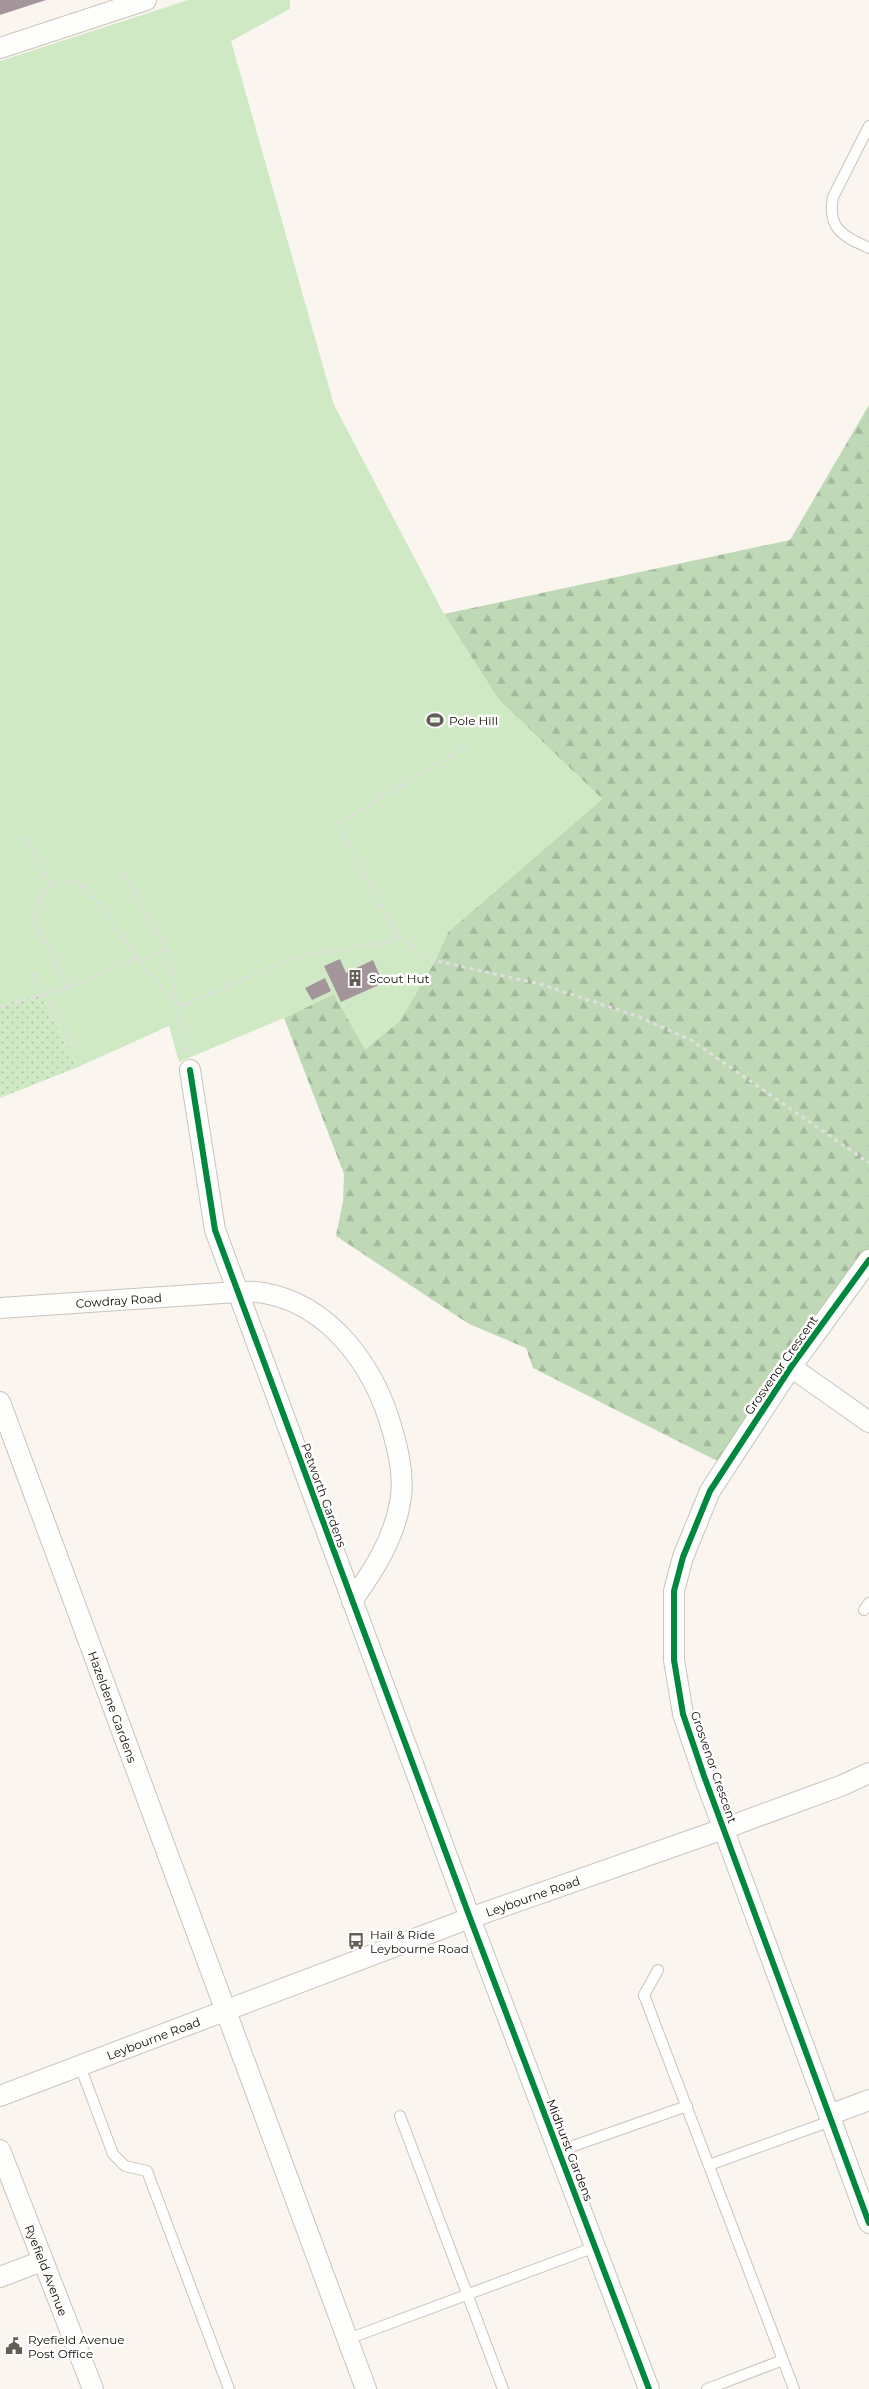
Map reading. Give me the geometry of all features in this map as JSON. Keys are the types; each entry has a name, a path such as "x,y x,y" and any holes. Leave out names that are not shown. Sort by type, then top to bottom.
{"street":[{"path":"0,48 146,0"},
{"name":"Petworth Gardens","path":"190,1070 216,1230 237,1292 470,1918"},
{"name":"Grosvenor Crescent","path":"867,2213 723,1829 683,1714 674,1660 674,1591 683,1557 710,1491 791,1367 869,1260"},
{"path":"237,1292 264,1292 294,1303 324,1321 353,1349 372,1377 386,1408 396,1442 401,1472 400,1502 392,1535 376,1566 352,1601"},
{"name":"Cowdray Road","path":"0,1308 237,1292"},
{"path":"791,1367 869,1422"},
{"name":"Hazeldene Gardens","path":"0,1402 225,2011"},
{"name":"Leybourne Road","path":"0,2096 470,1918 723,1829 843,1785 869,1773"},
{"name":"Midhurst Gardens","path":"470,1918 649,2389"},
{"path":"225,2011 366,2389"},
{"path":"830,2118 869,2100"},
{"name":"Ryefield Avenue","path":"0,2150 93,2389"},
{"path":"0,2278 42,2261"}],"lane":[{"path":"869,126 833,197 830,210 832,220 837,229 869,248"},
{"path":"658,1970 644,1995 794,2389"},
{"path":"80,2066 112,2154 125,2166 147,2171 229,2389"},
{"path":"559,2151 687,2106"},
{"path":"400,2116 504,2389"},
{"path":"709,2165 830,2118"},
{"path":"348,2339 595,2247"},
{"path":"707,2389 783,2360"}],"path":[{"path":"470,744 338,824 398,937 407,941 428,959 540,984 637,1016 691,1040 869,1163"},
{"path":"26,837 51,885"},
{"path":"122,870 167,949 190,1070"},
{"path":"68,988 34,921 38,899 51,885 74,882 89,891 178,1008"},
{"path":"178,1008 292,958 387,942 398,937"},
{"path":"0,1007 68,988 167,949"},
{"path":"28,966 76,1051"}],"green space":[{"path":"188,0 290,0 290,9 231,41 334,405 444,614 498,699 602,799 448,932 435,961 400,1021 365,1050 334,994 284,1018 179,1062 169,1026 78,1067 40,994 0,1005 0,61"},
{"path":"869,405 869,1255 727,1466 533,1368 526,1348 469,1324 336,1236 343,1201 344,1174 284,1018 334,994 365,1049 400,1020 435,961 448,932 602,799 498,699 444,614 790,540"},
{"path":"40,994 78,1067 0,1098 0,1005"}],"building":[{"path":"0,0 46,0 0,15"},
{"name":"Scout Hut","path":"340,959 346,973 373,960 383,983 341,1002 324,966"},
{"path":"325,978 331,991 312,1000 305,988"}],"cycle path":[{"path":"190,1070 215,1230 470,1918 649,2389"},
{"path":"869,1260 791,1367 710,1491 683,1557 674,1591 674,1660 683,1714 704,1776 869,2223"}],"place":[{"name":"Pole Hill","path":"435,720"},
{"name":"Scout Hut","path":"355,978"},
{"name":"Hail & Ride Leybourne Road","path":"356,1941"},
{"name":"Ryefield Avenue Post Office","path":"14,2346"}]}
